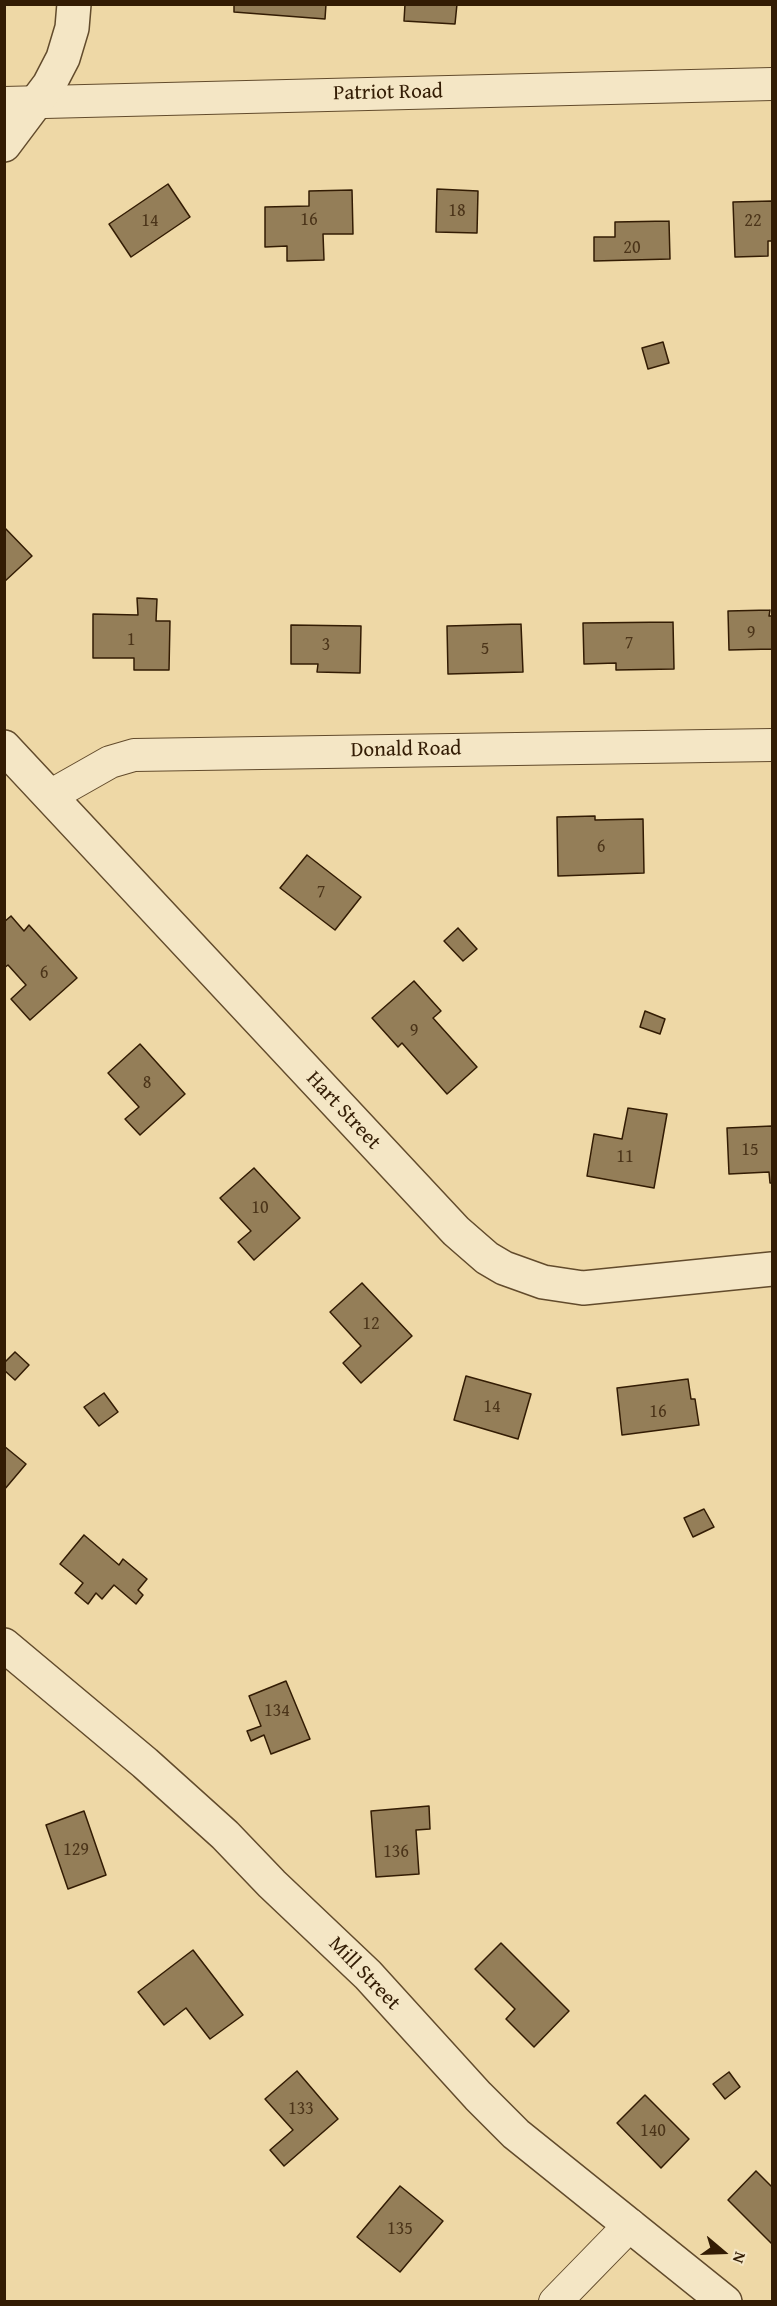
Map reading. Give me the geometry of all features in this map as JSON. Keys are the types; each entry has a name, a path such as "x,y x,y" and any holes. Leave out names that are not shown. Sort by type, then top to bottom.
{"street":[{"path":"4,145 38,101 56,72 68,47 74,4"},
{"name":"Patriot Road","path":"4,103 772,84"},
{"name":"Donald Road","path":"50,796 110,762 134,755 772,745"},
{"name":"Hart Street","path":"4,747 456,1231 487,1258 504,1268 543,1282 583,1288 772,1269"},
{"name":"Mill Street","path":"4,1645 145,1763 225,1835 280,1892 368,1975 478,2096 516,2134 725,2301"},
{"path":"555,2301 630,2225"}],"building":[{"path":"234,4 326,4 325,19 234,12"},
{"path":"405,4 457,4 455,24 404,21"},
{"path":"168,184 190,217 131,257 109,224"},
{"path":"437,189 478,191 477,233 436,232"},
{"path":"352,190 353,234 323,234 324,260 287,261 287,246 265,247 265,207 309,206 309,191"},
{"path":"772,201 772,241 768,241 768,256 735,257 733,202"},
{"path":"669,221 670,259 594,261 594,237 615,237 615,222"},
{"path":"663,342 669,363 648,369 642,348"},
{"path":"4,527 32,556 4,582"},
{"path":"137,598 157,599 156,621 170,621 169,670 134,670 134,658 93,658 93,614 138,615"},
{"path":"770,610 772,649 729,650 728,611"},
{"path":"673,622 674,669 616,670 616,663 584,664 583,623"},
{"path":"521,624 523,672 448,674 447,626"},
{"path":"291,625 361,626 360,673 317,672 318,664 291,664"},
{"path":"595,816 595,820 643,819 644,873 558,876 557,817"},
{"path":"307,855 361,897 335,930 280,888"},
{"path":"11,916 24,931 29,925 77,978 30,1020 11,999 26,985 8,965 4,968 4,922"},
{"path":"458,928 477,949 463,961 444,941"},
{"path":"414,981 441,1011 433,1018 477,1067 447,1094 402,1043 398,1047 372,1018"},
{"path":"645,1011 665,1019 660,1034 640,1027"},
{"path":"140,1044 185,1094 140,1135 125,1119 139,1107 108,1073"},
{"path":"628,1108 667,1114 654,1188 587,1176 594,1134 622,1139"},
{"path":"772,1126 772,1183 770,1183 769,1172 729,1174 727,1128"},
{"path":"254,1168 300,1218 254,1260 238,1242 251,1231 220,1198"},
{"path":"362,1283 412,1336 361,1383 343,1363 361,1346 330,1312"},
{"path":"15,1352 29,1365 15,1380 4,1370 4,1363"},
{"path":"466,1376 531,1394 518,1439 454,1420"},
{"path":"688,1379 691,1399 695,1399 699,1425 622,1435 617,1388"},
{"path":"104,1393 118,1412 99,1426 84,1407"},
{"path":"4,1446 26,1464 4,1490"},
{"path":"704,1509 714,1527 693,1537 684,1518"},
{"path":"84,1535 119,1565 123,1559 147,1579 138,1590 143,1595 136,1604 114,1585 102,1599 96,1593 88,1604 75,1593 83,1583 60,1564"},
{"path":"286,1681 310,1739 271,1754 264,1735 251,1741 247,1731 261,1726 249,1696"},
{"path":"429,1806 430,1829 416,1830 419,1874 376,1877 371,1811"},
{"path":"84,1811 106,1875 68,1889 46,1825"},
{"path":"501,1943 569,2011 534,2047 506,2019 515,2009 475,1969"},
{"path":"193,1950 243,2015 210,2039 186,2008 164,2025 138,1992"},
{"path":"297,2071 338,2119 284,2166 270,2150 293,2130 265,2099"},
{"path":"729,2072 740,2087 725,2099 713,2084"},
{"path":"645,2095 689,2139 661,2168 617,2123"},
{"path":"756,2171 772,2187 772,2244 728,2200"},
{"path":"400,2186 443,2221 400,2272 357,2237"}]}
